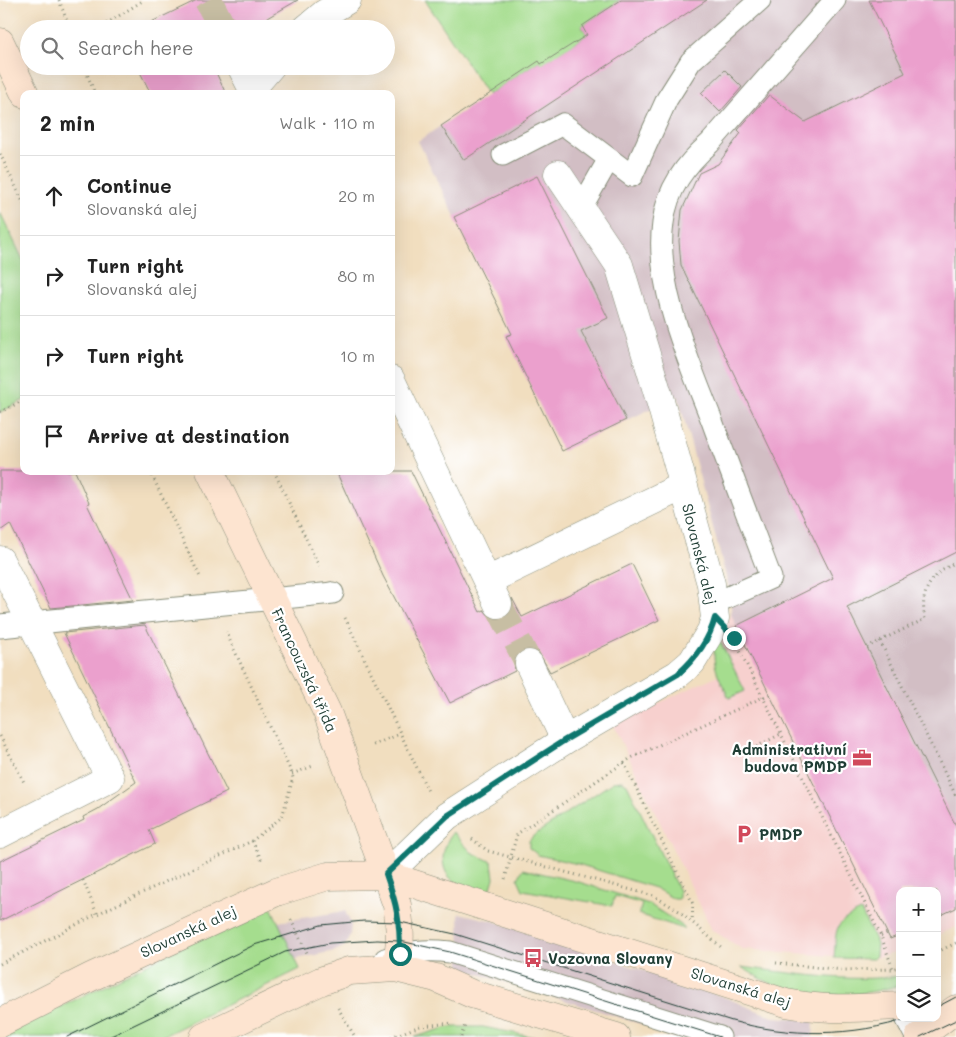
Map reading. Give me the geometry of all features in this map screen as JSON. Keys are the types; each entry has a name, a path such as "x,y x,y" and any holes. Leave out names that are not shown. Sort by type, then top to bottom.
{"main road":[{"path":"0,42 24,90"},
{"name":"Francouzská třída","path":"212,475 327,712 386,874"},
{"path":"386,874 397,905 400,922 397,961"},
{"name":"Slovanská alej","path":"0,1023 100,973 276,892 328,876 386,874 786,1003 818,1009 856,1010 896,1006"},
{"path":"204,1037 321,981 349,972 397,961 472,994 616,1037"},
{"path":"918,1037 952,1009"}],"street":[{"path":"317,20 348,0"},
{"path":"249,83 259,75"},
{"name":"Slovanská alej","path":"386,874 447,816 565,740 678,674 692,662 706,642 715,610 661,404 619,265 558,174"},
{"name":"Slovanská alej","path":"395,388 493,592 683,486"},
{"path":"0,560 110,778 0,834"},
{"path":"529,664 565,740"}],"lane":[{"path":"503,155 563,124 632,176 666,99 691,61 760,0"},
{"path":"715,610 771,578 673,314 663,263 662,223 672,186 688,163 710,143 835,0"},
{"path":"581,208 609,159"},
{"path":"0,626 333,593 0,626"},
{"path":"397,961 426,949 450,952 720,1037"},
{"path":"909,1022 918,1037"}],"path":[{"path":"59,0 67,20"},
{"path":"112,20 144,0"},
{"path":"88,75 93,90"},
{"path":"0,154 20,196"},
{"path":"0,412 20,402"},
{"path":"152,475 200,578"},
{"path":"867,647 925,619 923,609 928,585 940,570 956,562"},
{"path":"715,610 734,638 880,936 893,969"},
{"path":"0,964 97,914 252,841 282,816 293,778 225,632"},
{"path":"880,641 956,796"},
{"path":"496,910 517,834 624,763 770,694"},
{"path":"400,734 427,790 459,830 488,852 654,896 679,911 724,949"},
{"path":"752,749 781,734"},
{"path":"0,736 40,813"},
{"path":"624,763 693,904 692,922"},
{"path":"252,841 321,981 355,1037"},
{"path":"82,880 97,914"},
{"path":"880,936 887,933"},
{"path":"941,950 956,943"},
{"path":"771,963 844,970 896,968"},
{"path":"461,1037 472,994"}],"shaded area":[{"path":"621,0 956,0 956,826 833,578 736,626 731,614 731,595 678,396 562,451 506,336 512,333 418,141 539,61 542,64 587,35 582,26"},
{"path":"833,578 956,826 956,927 941,933 941,887 896,887 896,952 873,959 742,949 712,930 613,725 718,675 713,656 731,614 736,626"},
{"path":"345,911 351,924 350,935 345,946 335,951 296,959 43,1037 278,922"},
{"path":"459,913 493,921 724,997 773,1017 814,1020 813,1037 683,1037 460,968"}],"green space":[{"path":"425,0 621,0 582,26 587,35 542,64 539,61 488,95"},
{"path":"0,212 20,254 20,402 0,412"},
{"path":"718,637 745,691 729,698 718,676 714,661 715,645"},
{"path":"622,781 627,784 679,891 679,899 674,899 655,888 578,864 538,855 529,848 529,841 533,836 613,782"},
{"path":"453,832 471,852 492,862 494,878 489,894 459,884 449,877 443,858 446,844"},
{"path":"523,869 579,882 649,904 684,927 684,929 641,915 639,914 642,904 615,896 612,906 523,890 518,879"},
{"path":"271,907 300,969 161,1037 0,1037 252,912"},
{"path":"861,911 877,944 876,956 873,959 834,958 838,928 845,920"},
{"path":"741,967 840,978 896,976 896,986 857,994 829,995 800,992 763,980"},
{"path":"449,1027 483,1027 534,1037 415,1037"}],"building":[{"path":"197,0 298,0 264,20 156,20"},
{"path":"621,0 707,0 464,160 441,126 539,61 541,64 587,35 582,26"},
{"path":"869,0 956,0 956,552 847,607 956,826 956,908 941,915 941,887 896,887 896,937 890,939 736,626 833,578 681,265 679,241 682,210 699,173 718,164 741,133 738,130 769,95 805,122 905,73"},
{"path":"725,70 742,87 720,112 701,93"},
{"path":"142,75 217,75 224,90 149,90"},
{"path":"537,176 608,318 581,331 626,420 562,451 506,336 512,334 454,217"},
{"path":"0,471 20,471 20,475 77,475 89,503 87,504 133,600 51,608 10,524 0,531"},
{"path":"395,471 411,471 480,612 484,610 490,617 497,620 505,618 511,612 513,606 512,598 522,617 632,564 659,620 550,672 538,651 531,649 523,650 516,655 514,662 515,671 450,703 383,576 338,475 395,475"},
{"path":"145,625 227,792 149,830 155,844 0,921 0,861 84,820 83,817 98,809 136,782 64,633"}],"tunnel":[{"path":"208,0 218,20"},
{"path":"498,604 529,664"}],"tram line":[{"path":"67,1037 254,945 321,925 364,921 400,922 455,934 732,1021 754,1026 776,1030 821,1033 866,1029 896,1022"},
{"path":"109,1037 285,952 330,943 377,940 400,941 450,952 720,1037"},
{"path":"941,1005 956,997"},
{"path":"920,1037 956,1020"}],"place":[{"name":"Administrativní budova PMDP","path":"862,758"},
{"name":"PMDP","path":"744,834"},
{"name":"Vozovna Slovany","path":"533,958"}],"route":[{"path":"400,954 400,922 397,905 386,874 406,853 447,816 565,740 678,674 692,662 706,642 712,631 715,618 734,638"}]}
